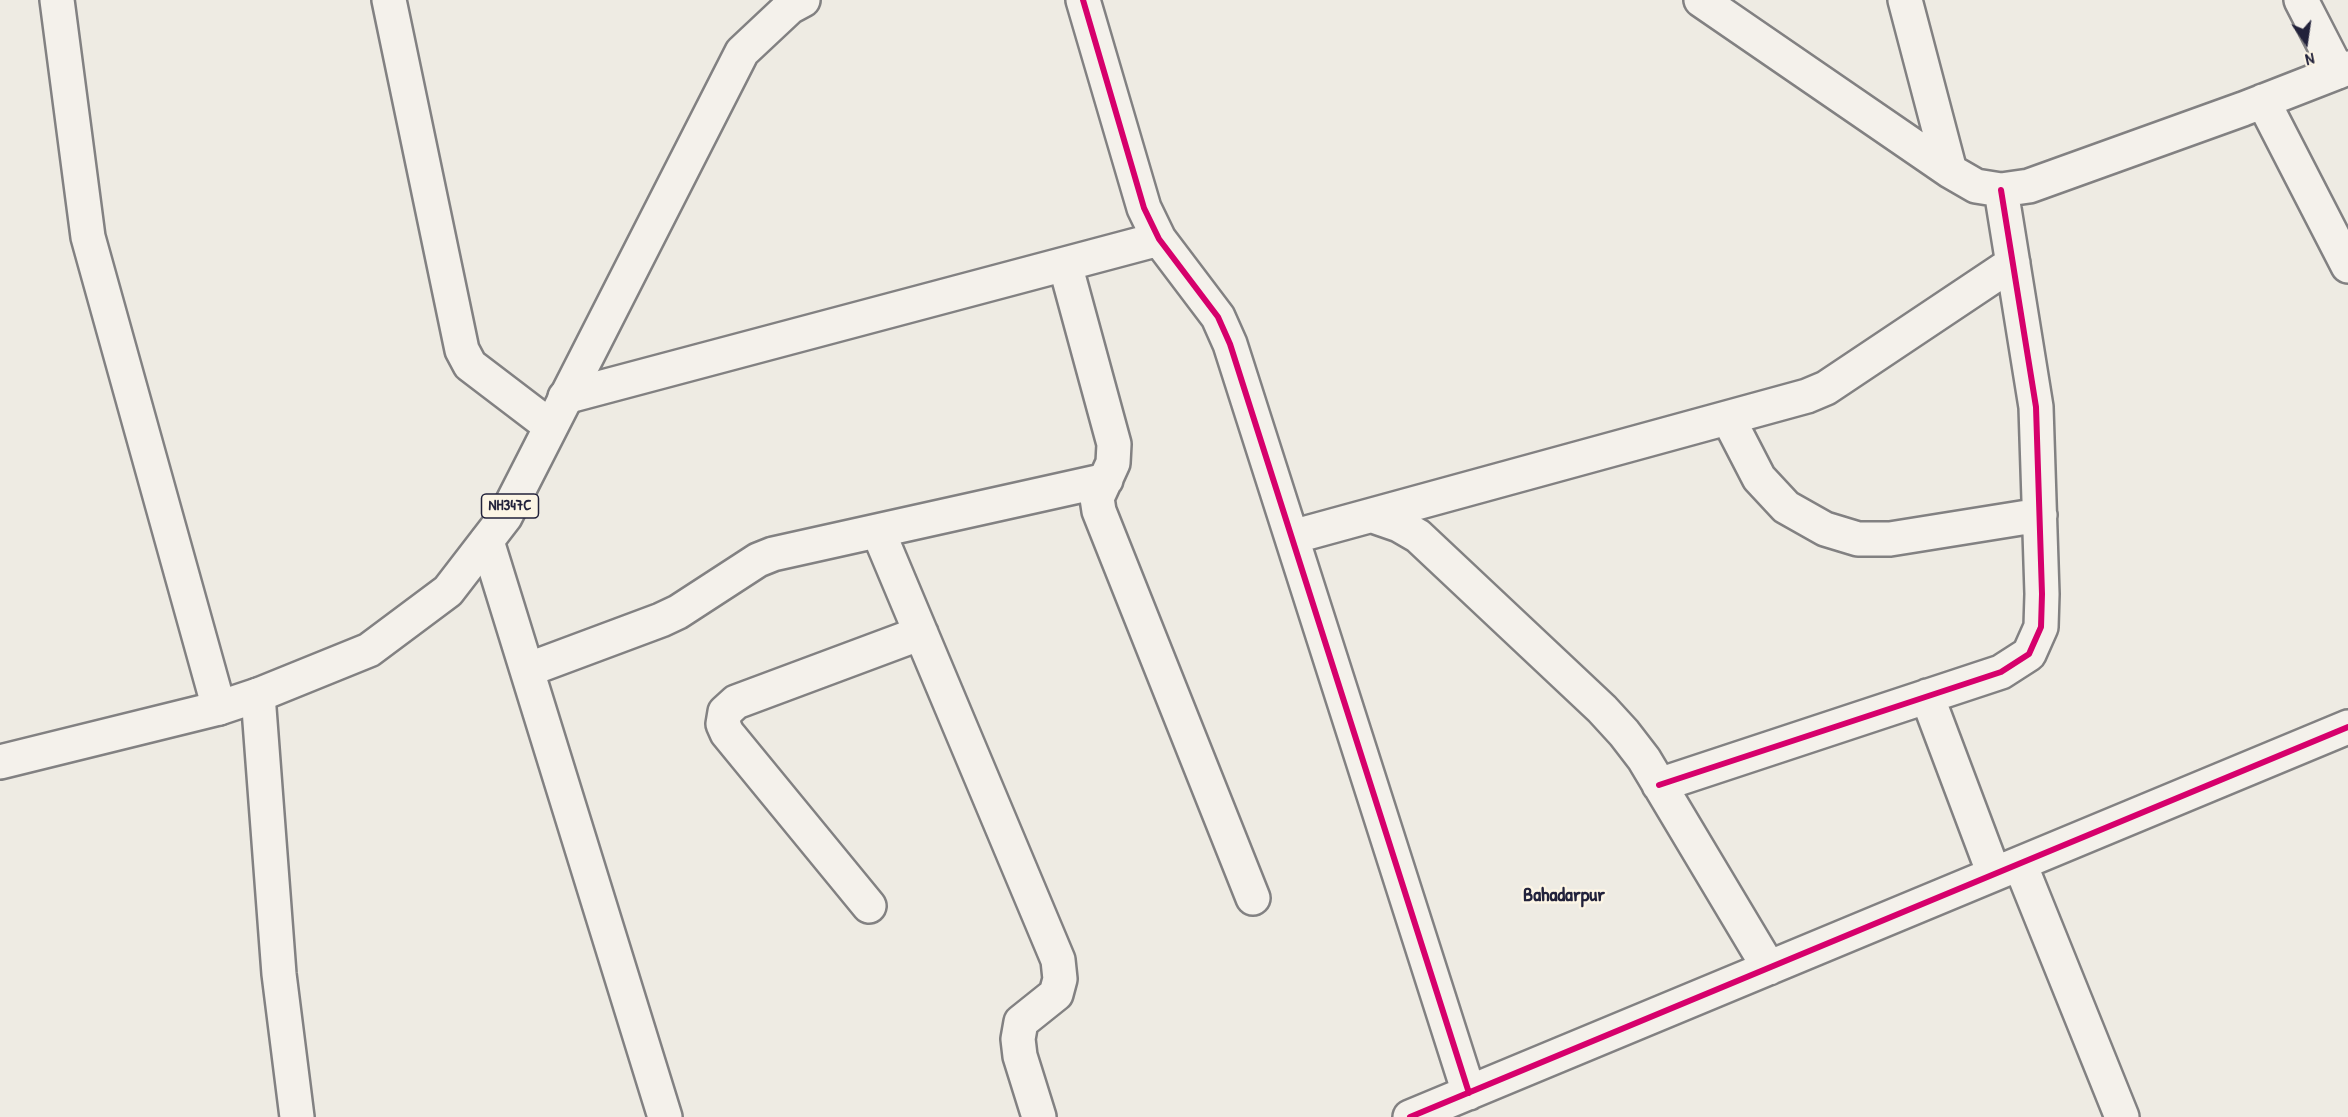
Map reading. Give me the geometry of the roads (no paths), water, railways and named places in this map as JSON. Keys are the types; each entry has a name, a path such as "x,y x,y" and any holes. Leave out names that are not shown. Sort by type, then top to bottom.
{"main road":[{"path":"57,0 92,255 219,708"},
{"path":"389,0 462,350 470,365 550,426"},
{"name":"NH347C","path":"0,762 219,708 258,695 369,650 448,591 505,517 742,52 790,7 803,0"},
{"path":"1083,0 1144,208 1159,239 1218,317 1234,355 1469,1093"},
{"path":"1701,0 1950,171 1976,186 2001,190 2029,186 2343,70 2301,0"},
{"path":"1905,0 1950,171"},
{"path":"2263,101 2348,266"},
{"path":"1659,785 2001,672 2029,654 2041,627 2042,594 2034,384 2001,190"},
{"path":"565,397 1159,239"},
{"path":"1292,537 1807,396 1826,388 2013,263"},
{"path":"1065,264 1114,444 1113,464 1097,498 1099,511 1253,898"},
{"path":"1728,418 1759,478 1786,507 1825,529 1858,539 1890,539 2040,515"},
{"path":"527,670 662,620 758,560 773,554 1106,480"},
{"path":"1373,516 1399,525 1418,536 1585,693 1624,733 1644,759 1769,969"},
{"path":"878,531 1058,960 1060,980 1056,994 1021,1023 1018,1039 1020,1056 1039,1117"},
{"path":"487,541 665,1117"},
{"path":"869,906 727,733 723,724 725,712 736,702 921,633"},
{"path":"258,695 279,974 297,1117"},
{"path":"1927,696 2122,1117"},
{"path":"1410,1117 2348,727"}],"district":[{"name":"Bahadarpur","path":"1564,896"}]}
